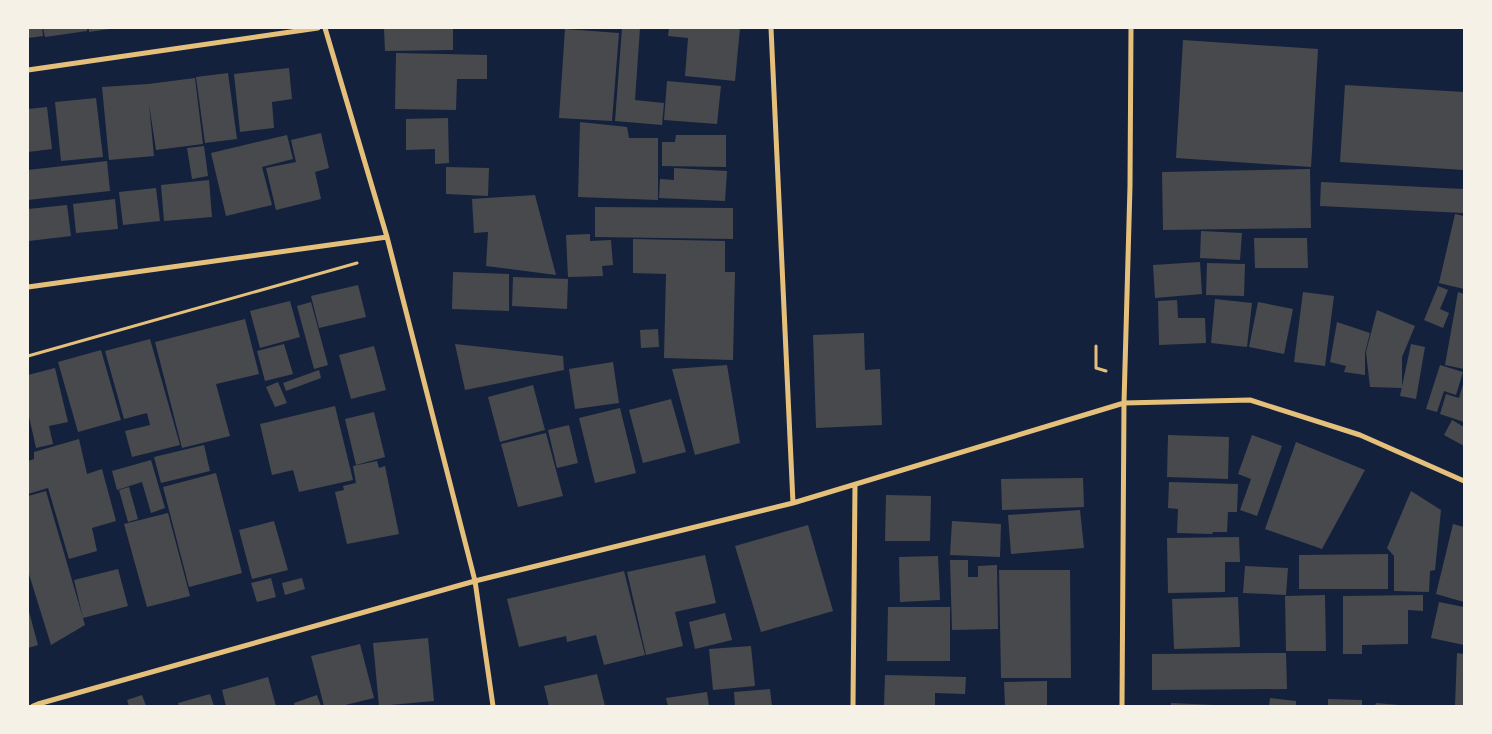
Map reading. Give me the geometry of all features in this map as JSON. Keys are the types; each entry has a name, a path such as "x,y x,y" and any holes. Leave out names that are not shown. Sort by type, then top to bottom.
{"street":[{"path":"28,70 318,28"},
{"path":"325,28 387,237 475,581 493,706"},
{"path":"771,28 793,503"},
{"path":"1122,706 1124,403 1130,186 1131,28"},
{"path":"28,287 387,237"},
{"path":"33,706 475,581 793,503 1124,403 1250,400 1360,434 1464,481"},
{"path":"853,706 855,485"}],"path":[{"path":"28,356 391,253"},
{"path":"1096,346 1096,368 1111,372"}],"building":[{"path":"28,28 42,28 43,36 28,38"},
{"path":"43,28 87,28 87,31 45,37"},
{"path":"89,28 110,28 110,29 89,32"},
{"path":"384,28 453,28 453,50 385,51"},
{"path":"622,28 640,28 635,100 664,103 662,125 615,121"},
{"path":"669,28 740,28 735,81 685,76 688,38 668,36"},
{"path":"565,29 619,33 612,121 559,118"},
{"path":"1183,40 1318,49 1311,167 1176,158"},
{"path":"396,53 487,55 487,79 457,79 456,110 395,109"},
{"path":"289,68 292,99 272,102 274,128 240,132 234,74"},
{"path":"228,73 237,139 205,143 196,77"},
{"path":"195,78 203,144 156,150 149,104 154,156 109,160 102,87"},
{"path":"667,81 721,86 717,124 664,120"},
{"path":"1345,85 1464,92 1464,170 1340,162"},
{"path":"96,98 103,157 61,161 55,102"},
{"path":"47,107 52,149 28,152 28,109"},
{"path":"448,118 449,163 435,164 435,149 406,150 406,119"},
{"path":"580,122 627,127 629,138 658,138 658,200 578,197"},
{"path":"321,133 329,168 315,172 321,199 276,210 266,168 296,162 291,140"},
{"path":"287,135 293,159 262,167 272,205 226,216 211,153"},
{"path":"676,135 726,135 726,167 662,166 662,142 675,142"},
{"path":"204,146 208,176 192,179 187,148"},
{"path":"107,161 110,191 28,200 28,170"},
{"path":"446,167 489,168 488,196 446,194"},
{"path":"674,168 727,171 725,201 659,198 660,179 674,180"},
{"path":"1310,169 1311,228 1163,230 1162,172"},
{"path":"209,180 212,217 164,221 161,185"},
{"path":"1321,182 1464,189 1464,213 1320,206"},
{"path":"156,188 160,221 123,225 119,192"},
{"path":"535,195 556,275 486,266 488,232 474,233 472,199"},
{"path":"115,199 118,229 76,233 73,204"},
{"path":"67,205 71,236 29,241 28,209"},
{"path":"595,207 733,208 733,239 595,237"},
{"path":"1455,214 1464,216 1464,289 1439,283"},
{"path":"1201,231 1242,233 1240,260 1200,258"},
{"path":"590,234 590,241 611,240 613,265 602,266 603,276 568,277 566,235"},
{"path":"1254,238 1307,238 1308,268 1255,268"},
{"path":"633,239 725,241 725,272 735,272 733,360 664,358 666,274 633,273"},
{"path":"1200,262 1202,294 1155,298 1153,265"},
{"path":"1207,263 1245,264 1244,296 1206,295"},
{"path":"453,272 509,274 509,311 452,309"},
{"path":"513,277 568,279 567,309 512,306"},
{"path":"358,285 366,317 319,328 311,296"},
{"path":"1438,286 1448,290 1440,309 1449,313 1443,328 1424,320"},
{"path":"1303,292 1334,296 1325,366 1294,362"},
{"path":"1458,292 1464,294 1464,369 1445,365"},
{"path":"1215,299 1252,303 1247,347 1211,343"},
{"path":"1177,300 1178,318 1205,318 1206,343 1159,345 1158,301"},
{"path":"290,301 300,337 260,348 250,311"},
{"path":"311,302 328,365 314,369 297,306"},
{"path":"1258,302 1293,309 1284,354 1249,347"},
{"path":"1377,310 1415,326 1402,357 1402,388 1370,387 1366,352"},
{"path":"245,319 259,374 216,384 230,436 182,448 155,342"},
{"path":"1337,322 1370,333 1365,353 1365,375 1344,372 1346,366 1330,362"},
{"path":"658,329 659,347 641,348 640,330"},
{"path":"864,333 865,370 880,369 882,425 816,428 813,335"},
{"path":"150,339 180,445 132,457 125,431 150,425 147,413 124,419 105,351"},
{"path":"284,344 293,374 265,381 257,351"},
{"path":"455,344 563,356 564,370 465,390"},
{"path":"1411,344 1425,347 1416,399 1400,396"},
{"path":"374,346 386,390 351,399 339,355"},
{"path":"101,350 121,420 78,432 58,362"},
{"path":"613,362 619,403 575,409 569,369"},
{"path":"727,365 740,443 695,455 672,369"},
{"path":"1440,365 1463,372 1456,395 1444,391 1437,412 1426,409"},
{"path":"55,368 68,422 49,426 53,444 36,448 28,412 28,375"},
{"path":"319,370 321,378 286,391 283,383"},
{"path":"1464,381 1464,422 1440,414 1446,394 1459,398"},
{"path":"278,382 287,403 275,407 266,387"},
{"path":"533,385 545,430 500,442 488,397"},
{"path":"671,399 686,452 643,463 629,410"},
{"path":"335,406 353,480 299,492 293,470 272,475 260,424"},
{"path":"620,408 636,473 595,483 579,418"},
{"path":"374,412 385,457 356,465 345,419"},
{"path":"1452,420 1464,427 1464,446 1444,435"},
{"path":"569,425 578,463 557,468 548,430"},
{"path":"546,433 563,496 518,507 501,444"},
{"path":"1168,435 1229,437 1228,479 1167,477"},
{"path":"1252,435 1282,446 1257,516 1240,510 1251,479 1238,474"},
{"path":"79,439 87,474 102,469 116,521 92,528 97,551 69,559 48,488 28,494 28,461 34,459 34,452"},
{"path":"1296,442 1365,470 1322,549 1265,529"},
{"path":"204,445 210,471 161,483 154,457"},
{"path":"151,460 165,508 151,513 142,482 117,490 112,471"},
{"path":"377,461 379,468 385,466 399,534 347,544 335,492 344,490 343,486 356,483 353,466"},
{"path":"216,473 242,573 189,587 163,487"},
{"path":"1083,478 1084,507 1002,510 1001,479"},
{"path":"1169,482 1238,484 1237,512 1228,512 1227,532 1213,532 1212,534 1177,533 1178,509 1168,508"},
{"path":"129,487 138,519 128,522 119,490"},
{"path":"46,491 85,625 51,645 28,571 28,496"},
{"path":"1411,491 1441,510 1435,570 1430,571 1429,592 1394,591 1394,556 1387,548"},
{"path":"886,495 931,496 930,541 885,541"},
{"path":"1080,510 1084,548 1011,554 1008,515"},
{"path":"168,513 190,596 147,607 124,524"},
{"path":"274,521 288,570 252,579 239,530"},
{"path":"952,521 1001,524 1000,557 950,555"},
{"path":"1453,524 1464,527 1464,602 1436,594"},
{"path":"808,525 833,611 761,632 735,546"},
{"path":"1239,537 1240,562 1225,562 1225,592 1168,593 1167,538"},
{"path":"1388,554 1388,589 1299,589 1299,555"},
{"path":"705,555 716,603 675,612 683,646 646,655 627,572"},
{"path":"938,556 940,600 900,602 899,557"},
{"path":"950,560 968,560 968,577 978,577 978,566 997,565 998,629 952,630"},
{"path":"1245,566 1288,568 1286,595 1243,593"},
{"path":"118,569 128,606 83,618 74,580"},
{"path":"999,570 1070,570 1071,678 1001,678"},
{"path":"624,571 645,655 604,665 596,635 567,642 566,636 519,647 507,599"},
{"path":"271,578 276,597 257,602 251,583"},
{"path":"302,578 305,589 285,595 282,583"},
{"path":"1325,595 1326,651 1286,651 1285,596"},
{"path":"1423,595 1423,611 1408,610 1408,644 1362,645 1362,654 1343,654 1343,596"},
{"path":"1238,597 1240,647 1174,649 1172,599"},
{"path":"1439,602 1464,607 1464,645 1431,638"},
{"path":"888,607 950,607 950,661 887,661"},
{"path":"28,608 38,645 28,648"},
{"path":"725,613 732,640 695,649 689,622"},
{"path":"428,638 434,701 379,706 373,643"},
{"path":"360,644 374,698 341,706 324,706 311,656"},
{"path":"751,646 755,686 713,690 709,649"},
{"path":"1286,653 1287,689 1152,690 1152,654"},
{"path":"1457,653 1464,654 1464,706 1455,706"},
{"path":"597,674 605,706 549,706 544,686"},
{"path":"885,675 966,677 965,694 935,693 935,706 884,706"},
{"path":"268,677 276,706 226,706 222,690"},
{"path":"1047,681 1047,706 1005,706 1004,682"},
{"path":"770,689 772,706 735,706 734,692"},
{"path":"707,692 709,706 668,706 666,698"},
{"path":"210,694 214,706 179,706 178,703"},
{"path":"142,695 146,706 129,706 127,700"},
{"path":"317,695 321,706 295,706 294,703"},
{"path":"1270,698 1296,701 1296,706 1269,706"},
{"path":"1328,699 1362,700 1362,706 1328,706"},
{"path":"1171,703 1213,705 1213,706 1171,706"},
{"path":"1376,703 1399,705 1399,706 1375,706"}]}
